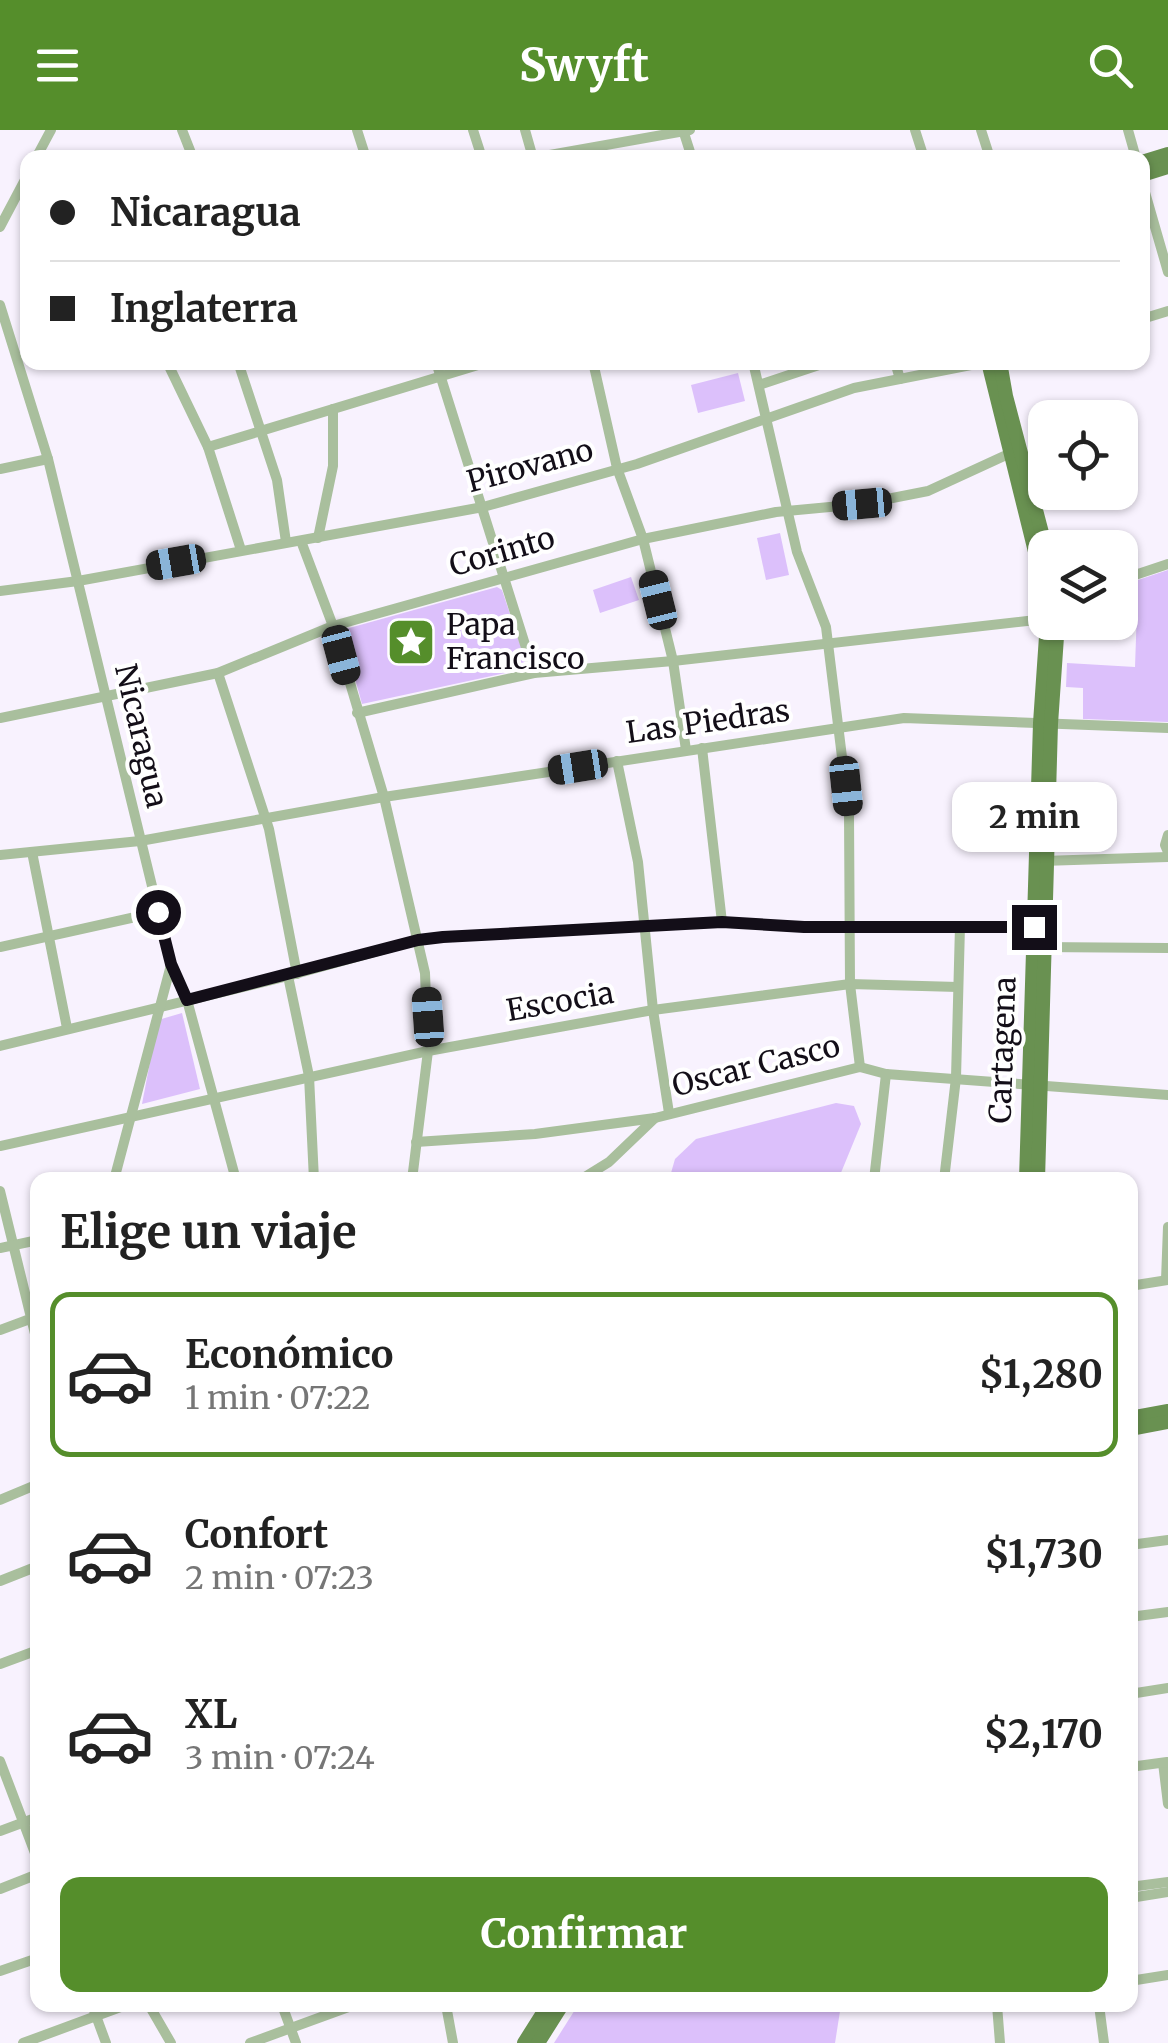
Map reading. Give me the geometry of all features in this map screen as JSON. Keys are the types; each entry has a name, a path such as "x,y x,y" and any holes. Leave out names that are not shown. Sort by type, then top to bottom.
{"main road":[{"path":"989,370 1040,530"},
{"path":"1001,370 1031,530"},
{"name":"Cartagena","path":"1038,1172 1035,1085 1046,640"},
{"name":"Cartagena","path":"1046,724 1056,640"},
{"name":"Cartagena","path":"1039,947 1034,927 1041,861"},
{"name":"Cartagena","path":"1027,1172 1035,1085"},
{"path":"1138,1417 1168,1412"},
{"path":"1138,1427 1168,1422"},
{"path":"524,2043 544,2012"},
{"path":"538,2043 558,2012"}],"street":[{"path":"561,150 617,136 685,130"},
{"path":"0,227 20,189"},
{"path":"1150,207 1168,272"},
{"name":"Nicaragua","path":"0,305 20,369"},
{"name":"Nicaragua","path":"20,370 48,459 171,964 116,1172"},
{"path":"172,370 208,447 241,550"},
{"path":"241,370 276,480 286,542"},
{"path":"439,370 534,673"},
{"path":"208,447 463,370"},
{"path":"595,370 617,468 643,539 673,661 686,750"},
{"path":"756,370 797,552 822,614 839,727 849,814 850,984 860,1066"},
{"path":"759,385 804,370"},
{"path":"897,370 900,379"},
{"name":"Pirovano","path":"0,592 484,506 617,468 854,388 946,370"},
{"path":"318,538 334,466 333,409"},
{"name":"Corinto","path":"0,718 218,674 334,626 643,539 786,510 862,504 928,491 1014,451"},
{"path":"0,469 48,459"},
{"path":"301,541 334,626 384,797 425,973 428,1051 413,1172"},
{"path":"1138,574 1168,564"},
{"path":"357,713 534,673 1028,623"},
{"path":"218,674 265,818 309,1076 314,1172"},
{"name":"Las Piedras","path":"0,855 140,841 384,797 904,718 1168,728"},
{"path":"702,748 722,922"},
{"path":"617,760 638,862 668,1113"},
{"path":"1041,861 1168,854 1168,835"},
{"path":"32,852 67,1028"},
{"path":"0,947 158,912"},
{"path":"0,1046 418,940 722,922 804,927 1034,927"},
{"path":"945,1172 956,1078 960,926"},
{"path":"1039,947 1168,948"},
{"path":"171,964 187,1000 234,1172"},
{"name":"Escocia","path":"0,1146 428,1051 653,1010 850,984 958,987"},
{"name":"Oscar Casco","path":"416,1142 535,1134 655,1118 860,1066 886,1074 1168,1095"},
{"path":"875,1172 886,1074"},
{"path":"593,1172 609,1162 655,1118"},
{"path":"0,1190 30,1303"},
{"path":"1138,1285 1167,1280 1168,1228"},
{"path":"0,1248 30,1241"},
{"path":"0,1330 30,1319"},
{"path":"0,1500 30,1487"},
{"path":"1138,1544 1168,1540"},
{"path":"0,1580 30,1569"},
{"path":"1138,1617 1168,1612"},
{"path":"0,1664 30,1651"},
{"path":"1138,1693 1168,1688"},
{"path":"0,1761 30,1840"},
{"path":"1138,1766 1165,1762 1168,1804"},
{"path":"0,1831 30,1820"},
{"path":"0,1888 30,1877"},
{"path":"1138,1886 1168,1882"},
{"path":"1138,1897 1168,1892"},
{"path":"0,1971 30,1961"},
{"path":"1138,1980 1168,1975"},
{"path":"23,2043 90,2012"},
{"path":"95,2012 106,2043"},
{"path":"154,2012 171,2043"},
{"path":"285,2012 296,2043"},
{"path":"250,2043 335,2012"},
{"path":"447,2012 453,2043"},
{"path":"998,2012 1000,2043"},
{"path":"1100,2012 1104,2043"}],"shaded area":[{"path":"738,373 745,401 698,413 691,385"},
{"path":"780,533 789,575 766,580 757,538"},
{"path":"1168,570 1168,722 1083,719 1083,688 1066,687 1067,663 1135,667 1138,580"},
{"path":"631,577 639,600 600,613 593,590"},
{"path":"497,587 502,590 527,665 524,669 362,704 342,630"},
{"path":"182,1013 200,1089 142,1104 158,1020"},
{"path":"836,1103 854,1106 861,1124 841,1172 671,1172 675,1159 696,1139"},
{"path":"574,2012 840,2012 835,2043 554,2043"}],"place":[{"name":"Papa Francisco","path":"411,642"}],"route":[{"path":"158,912 178,987 187,1000 418,940 443,937 722,922 804,927 1034,927"}]}
